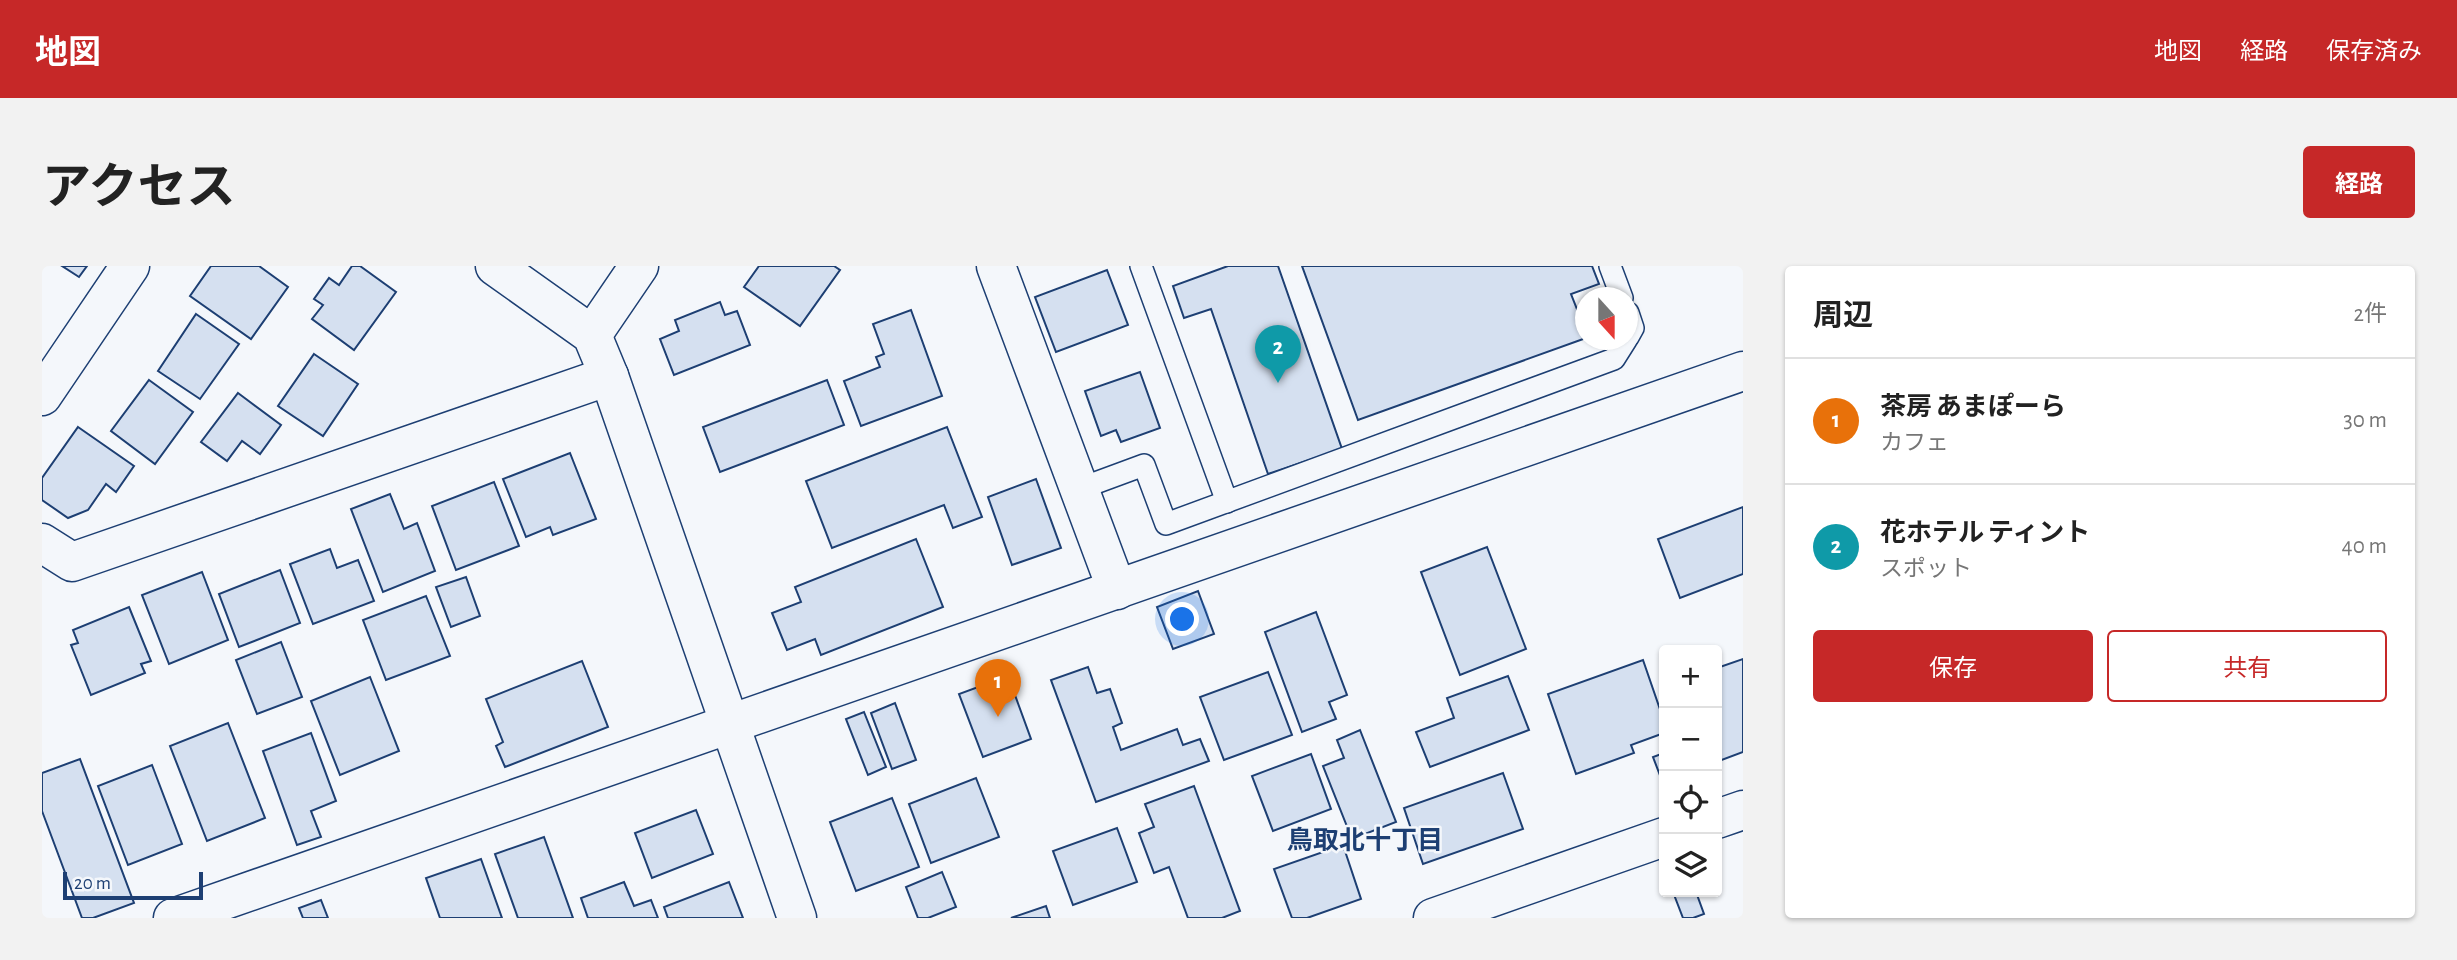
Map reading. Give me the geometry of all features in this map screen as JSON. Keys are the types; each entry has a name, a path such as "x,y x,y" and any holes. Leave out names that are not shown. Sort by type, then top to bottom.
{"street":[{"path":"42,396 130,266"},
{"path":"495,266 592,335 609,376 797,918"},
{"path":"592,335 639,266"},
{"path":"996,266 1116,590"},
{"path":"173,918 1743,371"},
{"path":"42,542 72,562 609,376"},
{"path":"1722,817 1743,810"},
{"path":"1433,918 1659,839"}],"lane":[{"path":"1141,266 1227,502"},
{"path":"1610,266 1618,287"},
{"path":"1079,489 1144,465 1166,524 1614,359 1620,350"}],"building":[{"path":"62,266 87,266 79,277"},
{"path":"211,266 259,266 288,287 251,339 190,296"},
{"path":"352,266 360,266 396,292 354,350 312,319 323,305 314,299 329,278 339,285"},
{"path":"759,266 834,266 840,270 800,326 744,287"},
{"path":"1228,266 1278,266 1342,449 1268,474 1211,309 1184,318 1173,286"},
{"path":"1302,266 1592,266 1599,284 1575,287 1575,293 1571,294 1575,304 1575,342 1358,420"},
{"path":"1107,270 1128,325 1056,352 1035,297"},
{"path":"720,302 725,315 737,311 750,345 674,375 660,339 679,331 675,320"},
{"path":"911,310 942,396 861,426 844,381 880,367 876,357 884,354 873,324"},
{"path":"196,314 239,344 200,399 158,371"},
{"path":"314,354 358,384 323,436 278,406"},
{"path":"1140,372 1160,428 1121,442 1116,430 1101,436 1085,391"},
{"path":"149,380 193,412 155,464 111,431"},
{"path":"827,380 844,425 720,472 703,427"},
{"path":"238,393 281,425 260,454 242,441 227,461 201,442"},
{"path":"78,427 134,466 116,492 106,484 88,510 68,518 42,500 42,478"},
{"path":"947,427 982,517 953,528 944,505 832,548 806,481"},
{"path":"570,453 596,519 553,535 550,527 526,537 503,479"},
{"path":"1036,479 1061,548 1012,565 988,497"},
{"path":"494,482 519,546 456,570 432,506"},
{"path":"390,494 404,529 417,523 435,571 383,592 351,509"},
{"path":"1743,507 1743,574 1680,598 1658,539"},
{"path":"916,539 943,607 821,655 815,639 787,650 772,613 801,602 795,587"},
{"path":"1487,547 1526,649 1460,675 1421,572"},
{"path":"330,549 337,568 358,560 374,601 313,624 290,564"},
{"path":"280,570 300,623 239,647 219,594"},
{"path":"202,572 228,640 169,664 142,595"},
{"path":"466,577 480,616 451,627 436,587"},
{"path":"1198,591 1214,634 1173,649 1157,607"},
{"path":"426,596 450,656 386,680 363,620"},
{"path":"129,607 151,661 141,664 145,673 91,695 71,645 78,643 73,630"},
{"path":"1316,612 1347,695 1329,702 1336,719 1302,732 1265,632"},
{"path":"281,642 302,697 257,714 236,660"},
{"path":"1743,659 1743,752 1722,760 1722,708 1722,666"},
{"path":"1643,660 1659,706 1659,735 1631,745 1634,753 1576,774 1548,694"},
{"path":"582,661 608,727 505,767 496,746 503,742 486,699"},
{"path":"1088,667 1097,693 1110,689 1122,723 1113,727 1121,750 1177,729 1183,745 1200,739 1209,761 1096,802 1051,680"},
{"path":"1268,672 1292,735 1224,760 1200,697"},
{"path":"1008,676 1031,739 983,757 959,694"},
{"path":"1508,676 1529,730 1430,767 1416,732 1454,718 1447,698"},
{"path":"370,677 399,751 340,775 311,701"},
{"path":"895,703 916,760 892,769 871,713"},
{"path":"864,712 886,767 868,775 846,719"},
{"path":"228,723 265,818 207,841 170,746"},
{"path":"1360,730 1396,822 1352,839 1323,766 1344,758 1337,740"},
{"path":"311,733 336,801 311,811 321,837 297,845 263,751"},
{"path":"1311,754 1331,809 1273,831 1252,776"},
{"path":"1659,755 1659,773 1653,757"},
{"path":"80,759 134,903 93,918 82,918 42,811 42,773"},
{"path":"152,765 182,844 128,865 98,786"},
{"path":"1503,773 1523,829 1423,864 1404,808"},
{"path":"976,778 999,837 931,863 909,804"},
{"path":"1194,786 1240,911 1222,918 1188,918 1169,867 1154,873 1139,833 1154,827 1145,804"},
{"path":"892,798 919,867 856,891 830,822"},
{"path":"696,810 713,854 652,878 635,833"},
{"path":"1117,828 1137,882 1073,905 1053,851"},
{"path":"544,837 573,918 518,918 495,854"},
{"path":"1343,845 1361,899 1307,918 1292,918 1274,869"},
{"path":"481,859 502,918 440,918 426,878"},
{"path":"942,872 956,907 928,918 918,918 906,887"},
{"path":"624,882 634,906 651,900 658,918 588,918 581,898"},
{"path":"729,882 743,918 668,918 664,907"},
{"path":"1675,897 1698,897 1704,914 1683,918"},
{"path":"321,900 328,918 303,918 299,908"},
{"path":"1046,906 1050,918 1011,918"}],"place":[{"name":"花ホテル ティント","path":"1278,383"},
{"name":"茶房 あまぽーら","path":"998,717"}],"district":[{"name":"鳥取北十丁目","path":"1365,840"}]}
